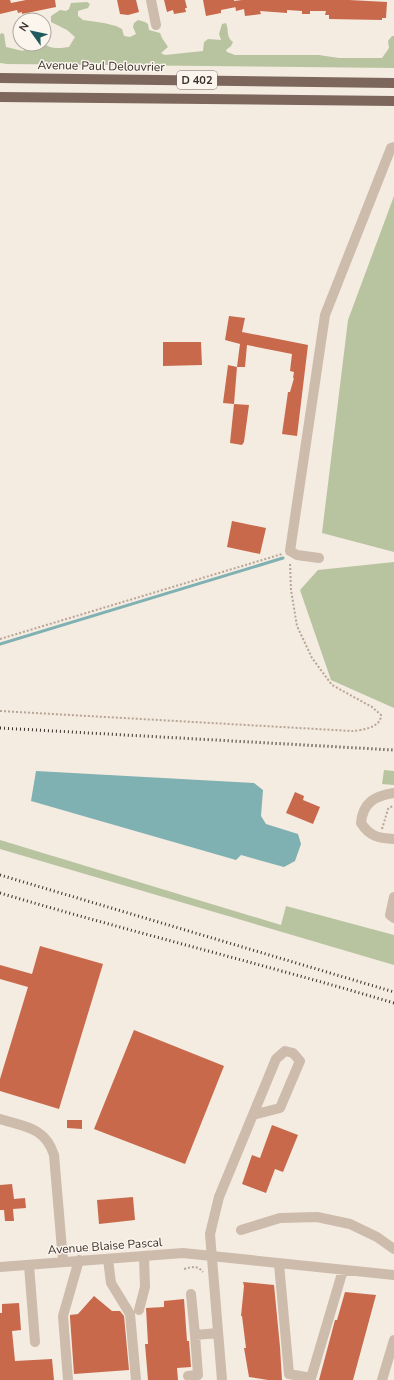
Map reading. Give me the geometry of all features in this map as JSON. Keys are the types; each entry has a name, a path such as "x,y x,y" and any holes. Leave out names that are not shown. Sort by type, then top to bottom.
{"main road":[{"name":"Avenue Paul Delouvrier","path":"0,78 394,83"},
{"name":"D 402","path":"0,97 394,101"}],"street":[{"path":"151,0 156,25"},
{"path":"319,558 297,555 290,551 325,315 391,148 394,146"},
{"path":"394,793 380,796 373,800 361,816 361,823 369,832 379,838 394,838"},
{"path":"394,897 390,915 394,918"},
{"path":"222,1380 210,1234 219,1197 276,1059 285,1051 293,1053 300,1061 280,1108 253,1115"},
{"path":"0,1119 32,1129 43,1135 51,1144 54,1155 63,1261"},
{"path":"242,1230 280,1218 317,1217 350,1224 377,1237 394,1249"},
{"name":"Avenue Blaise Pascal","path":"0,1267 183,1253 394,1275"},
{"path":"139,1310 145,1287 144,1256"},
{"path":"108,1259 110,1283 130,1314 136,1380"},
{"path":"68,1380 64,1316 79,1260"},
{"path":"279,1264 289,1374 311,1378 343,1270"},
{"path":"29,1265 35,1342"},
{"path":"188,1376 198,1375 191,1294"},
{"path":"194,1335 218,1333"},
{"path":"382,1380 394,1340"}],"path":[{"path":"0,639 290,551 290,590 297,626 312,658 332,685 372,706 381,715 381,719 379,723 372,727 352,731 0,711"},
{"path":"379,838 388,808 390,806 394,806"}],"green space":[{"path":"87,2 90,4 88,8 78,11 78,16 83,20 116,26 122,29 124,36 130,37 136,34 133,27 134,23 138,20 145,22 148,24 149,30 160,33 168,47 161,53 165,55 203,51 204,42 208,39 221,40 219,34 222,24 226,23 228,36 233,42 226,50 227,52 235,55 319,55 339,58 382,58 389,48 388,41 392,36 394,36 394,68 0,63 1,33 4,34 6,47 12,48 12,52 52,52 52,48 69,47 75,37 67,30 52,22 52,15 60,10 66,11 69,9 71,3"},
{"path":"394,196 394,552 322,533 348,320"},
{"path":"394,562 394,708 331,680 300,590 318,570"},
{"path":"384,770 394,771 394,785 382,784"},
{"path":"0,840 281,925 286,906 394,935 394,965 0,849"}],"water":[{"path":"36,771 254,783 263,790 261,816 266,824 298,834 301,844 295,861 284,867 241,855 236,860 31,801"}],"building":[{"path":"0,0 10,0 11,3 26,0 55,0 56,7 32,12 18,12 17,10 0,14"},
{"path":"117,0 136,0 139,12 128,15 120,14"},
{"path":"164,0 185,0 187,8 185,8 186,12 174,14 173,10 167,12"},
{"path":"203,0 349,0 387,2 386,18 382,18 382,20 329,19 329,15 325,15 326,11 310,11 310,14 302,14 302,11 287,10 287,13 260,11 261,14 245,16 244,9 236,11 235,7 221,10 221,13 206,16"},
{"path":"229,316 245,318 242,332 308,345 297,436 282,434 288,392 290,392 294,378 294,372 290,371 292,354 247,345 245,367 237,367 240,344 225,340"},
{"path":"163,342 201,342 202,365 163,366"},
{"path":"228,365 237,367 234,404 223,403"},
{"path":"234,404 249,405 244,442 242,445 230,443"},
{"path":"232,521 266,528 260,554 227,547"},
{"path":"295,792 304,796 303,800 320,807 313,824 286,813"},
{"path":"40,946 103,964 59,1109 0,1091 0,1079 28,987 0,979 0,965 32,974"},
{"path":"134,1030 224,1066 185,1164 94,1129"},
{"path":"67,1120 82,1120 82,1129 67,1128"},
{"path":"272,1125 298,1135 283,1172 275,1169 266,1193 242,1184 252,1155 260,1158"},
{"path":"12,1184 14,1199 25,1198 26,1208 13,1209 14,1221 5,1221 4,1210 0,1210 0,1185"},
{"path":"133,1197 135,1220 99,1224 97,1200"},
{"path":"243,1282 274,1285 282,1380 268,1380 249,1377 241,1316 244,1286"},
{"path":"345,1292 376,1295 353,1380 319,1380 335,1320 337,1320"},
{"path":"94,1296 112,1311 120,1311 124,1316 129,1370 74,1374 70,1315 78,1314"},
{"path":"184,1299 187,1341 189,1341 191,1367 177,1368 178,1380 148,1380 145,1344 148,1344 146,1308 164,1307 164,1301"},
{"path":"19,1303 21,1330 12,1331 15,1361 52,1359 54,1380 0,1380 0,1313 2,1313 2,1304"}],"waterway":[{"path":"0,644 283,558"}],"railway":[{"path":"0,728 394,750"},
{"path":"0,875 394,992"},
{"path":"0,893 394,1003"}]}
